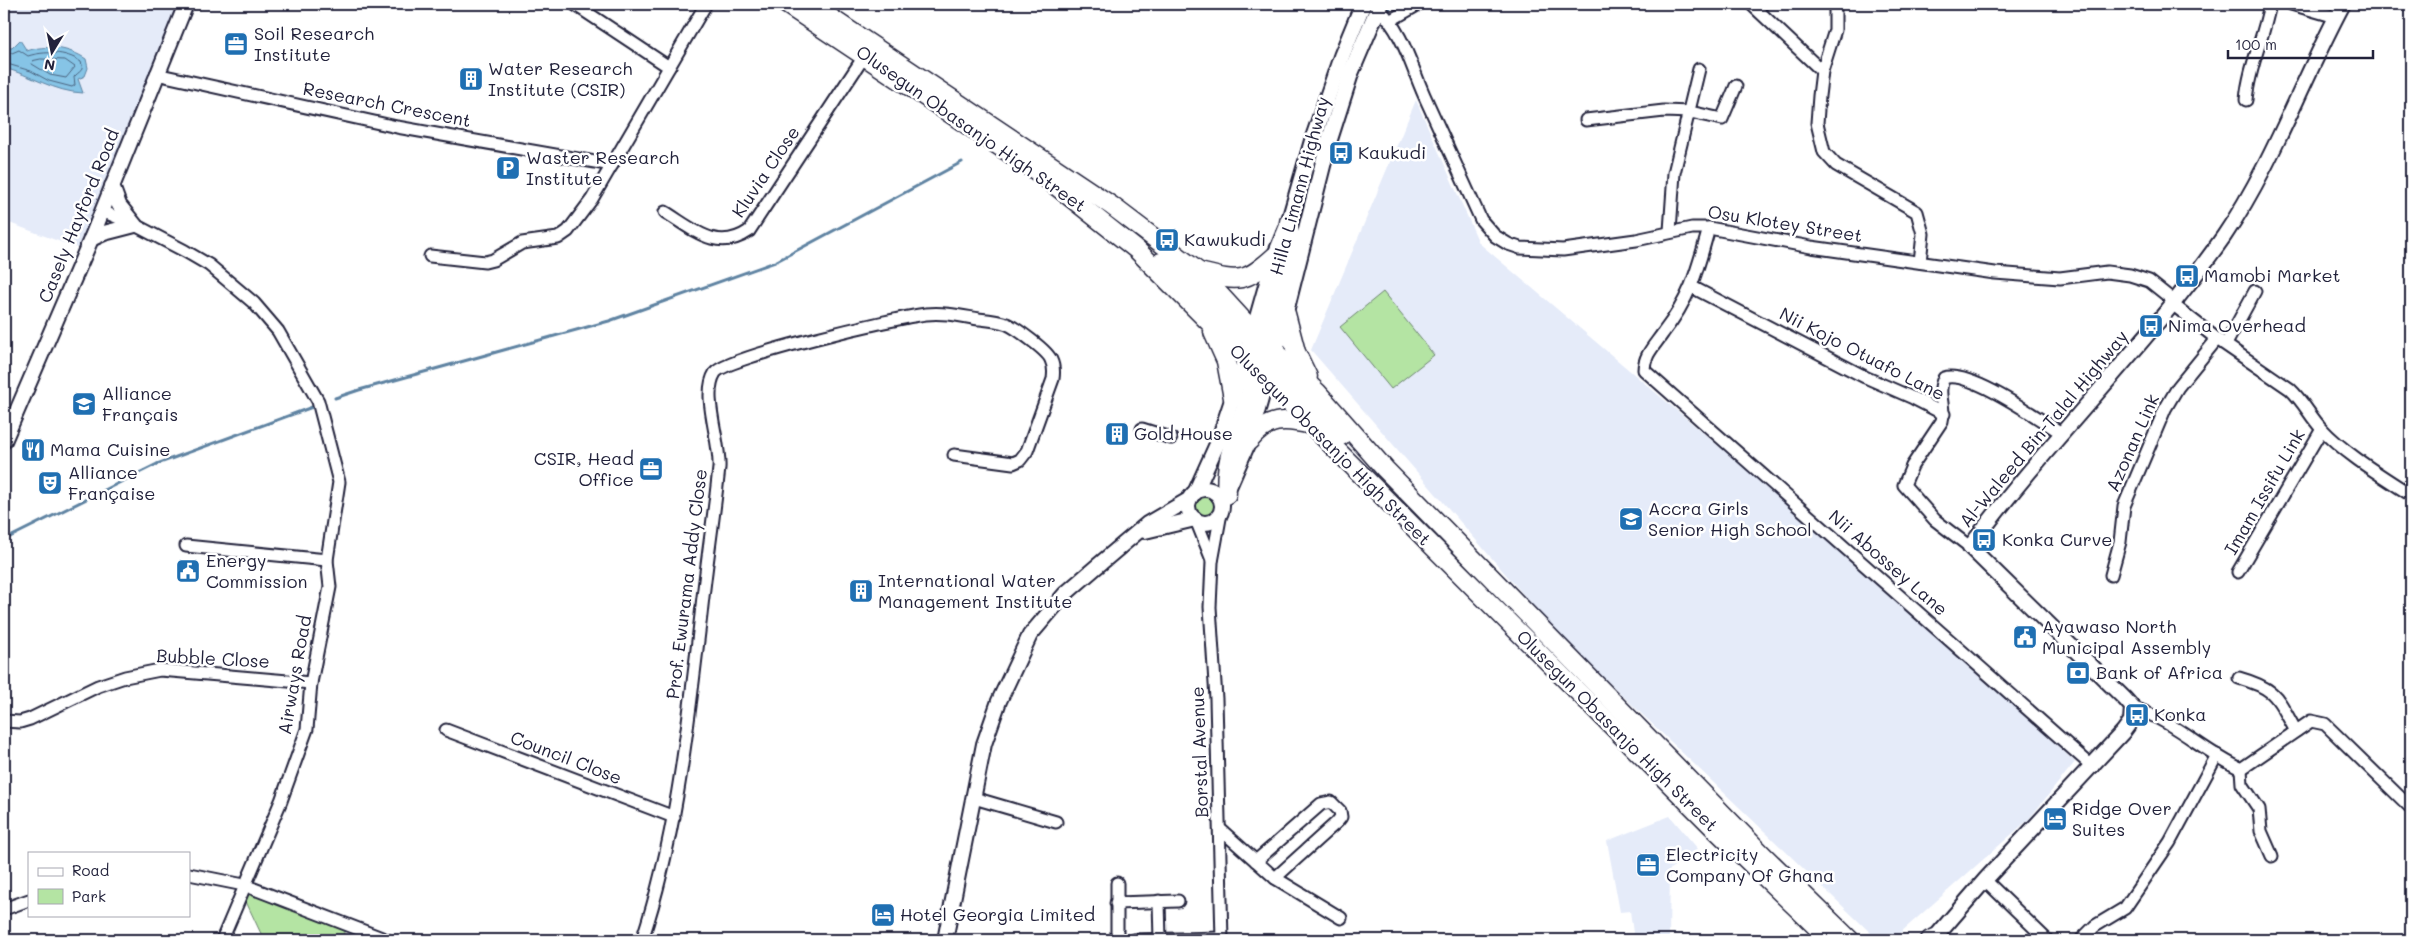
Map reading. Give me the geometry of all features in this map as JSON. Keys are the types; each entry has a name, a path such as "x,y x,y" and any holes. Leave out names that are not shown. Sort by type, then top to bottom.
{"main road":[{"name":"Olusegun Obasanjo High Street","path":"786,4 1041,174 1137,250 1209,325 1317,392 1385,468 1763,855 1850,940"},
{"name":"Olusegun Obasanjo High Street","path":"810,4 1112,206 1199,272 1311,425 1698,812 1830,940"},
{"name":"Hilla Limann Highway","path":"1260,355 1275,256 1289,222 1339,64 1374,5"},
{"name":"Hilla Limann Highway","path":"1260,355 1286,314 1328,144 1374,5"},
{"path":"1223,503 1228,462 1289,248 1289,222"},
{"path":"1137,250 1160,260 1193,288 1356,451 1385,468"},
{"path":"1199,272 1226,279 1245,278 1257,272 1275,256"},
{"path":"1286,314 1296,352 1317,392"},
{"path":"1209,325 1226,362 1233,398"},
{"path":"1249,441 1259,429 1267,424 1280,421 1311,425"}],"street":[{"name":"Casely Hayford Road","path":"4,441 91,239 156,74 186,4"},
{"path":"574,4 669,67"},
{"path":"430,256 485,262 493,260 522,243 558,238 568,232 592,199 706,4"},
{"path":"1391,20 1419,4"},
{"path":"1751,4 1822,71"},
{"path":"1835,4 1835,30 1822,71 1817,123 1824,152 1836,165 1917,212 1923,234 1920,262"},
{"path":"2246,100 2248,77 2265,31 2270,4"},
{"path":"2291,4 2336,17"},
{"name":"Al-Waleed Bin-Talal Highway","path":"2132,707 2081,654 1970,547 1996,511 2173,302 2223,236 2250,195 2343,4"},
{"name":"Osu Klotey Street","path":"1374,5 1391,20 1403,42 1423,92 1481,220 1495,236 1520,248 1563,250 1636,240 1670,231 1709,228 1811,247 1995,273 2060,278 2107,272 2130,275 2149,281 2221,341 2290,389 2300,398 2322,429 2369,466 2411,495"},
{"name":"Kluvia Close","path":"665,212 709,238 724,241 738,239 749,231 865,55"},
{"path":"1670,231 1674,173 1700,69"},
{"name":"Research Crescent","path":"156,74 379,123 612,165"},
{"path":"1586,120 1664,111 1690,112 1722,119 1736,86"},
{"path":"91,239 104,233 135,225 118,205 112,186"},
{"name":"Airways Road","path":"102,211 135,225 185,251 232,282 254,303 278,331 318,401 339,482 327,560 330,587 311,683 307,729 281,802 222,940"},
{"name":"Nii Abossey Lane","path":"1709,228 1692,287 1677,316 1647,355 1644,370 2093,767"},
{"name":"Nii Kojo Otuafo Lane","path":"1692,287 1865,378 1913,398 1944,414 1942,421 1912,466 1904,485 1936,520 1970,547"},
{"path":"2221,341 2255,291"},
{"name":"Prof. Ewurama Addy Close","path":"642,940 659,882 674,818 694,677 707,560 714,523 720,460 710,394 715,373 725,365 796,345 924,314 950,314 1006,324 1049,356 1054,368 1053,379 1027,451 1020,460 1012,463 1001,463 954,455"},
{"name":"Azonan Link","path":"2111,574 2120,542 2124,506 2165,409 2178,387 2221,341"},
{"path":"1195,520 1189,510 1192,496 1218,442 1233,398 1260,355"},
{"path":"1137,533 1195,520 1210,522 1223,503 1249,441 1260,355"},
{"path":"1944,414 1940,393 1941,384 1944,378 1954,376 2000,395 2063,434"},
{"path":"1142,429 1171,438"},
{"name":"Imam Issifu Link","path":"2238,572 2322,429"},
{"path":"945,940 984,744 999,701 1030,636 1065,594 1137,533 1172,508 1203,489 1211,490 1218,495 1223,503"},
{"name":"Borstal Avenue","path":"1222,939 1216,700 1210,607 1212,562 1223,503"},
{"name":"Borstal Avenue","path":"1195,520 1212,562"},
{"path":"186,546 327,560"},
{"name":"Bubble Close","path":"4,722 20,722 30,719 98,686 125,677 160,670 311,683"},
{"path":"2239,678 2262,685 2270,691 2296,731"},
{"path":"1933,940 1985,880 2093,767 2131,721 2132,707 2154,714 2241,769"},
{"path":"2241,769 2311,721 2325,724 2411,808"},
{"name":"Council Close","path":"446,730 674,818"},
{"path":"2081,940 2094,926 2125,908 2170,842 2217,755"},
{"path":"2241,769 2242,784 2259,809 2262,831 2272,856"},
{"path":"974,798 1056,822"},
{"path":"1256,861 1321,804 1330,802 1340,811 1341,817 1337,822 1275,878"},
{"path":"1220,829 1275,878 1341,918"},
{"path":"190,874 244,885 387,940"},
{"path":"1985,880 2047,940"},
{"path":"1117,883 1117,940"},
{"path":"4,910 28,900"},
{"path":"1116,903 1178,900"},
{"path":"1159,901 1160,940"},
{"path":"1134,940 1222,939"}],"shaded area":[{"path":"4,4 179,4 80,249 4,221"},
{"name":"Accra Girls Senior High School","path":"1416,100 1479,243 1898,598 2075,762 2028,820 1892,940 1878,940 1555,631 1311,350"},
{"path":"1670,816 1698,849 1670,869 1669,940 1634,940 1630,911 1620,912 1607,841"}],"green space":[{"path":"1383,292 1434,355 1391,389 1340,327"},
{"path":"1206,493 1215,497 1219,506 1215,515 1206,519 1197,515 1193,506 1197,497"},
{"path":"241,891 345,929 342,940 264,940"}],"water":[{"path":"20,40 27,51 57,48 73,52 86,59 88,68 85,76 78,79 83,93 62,90 4,68 4,47 12,48"}],"waterway":[{"path":"1389,10 1391,4"},
{"path":"335,398 609,321 775,262 962,162"},
{"path":"4,540 157,464 315,406"}],"place":[{"name":"Soil Research Institute","path":"236,44"},
{"name":"Water Research Institute (CSIR)","path":"471,79"},
{"name":"Kaukudi","path":"1341,153"},
{"name":"Waster Research Institute","path":"508,168"},
{"name":"Kawukudi","path":"1167,240"},
{"name":"Mamobi Market","path":"2187,276"},
{"name":"Nima Overhead","path":"2151,326"},
{"name":"Alliance Français","path":"84,404"},
{"name":"Gold House","path":"1117,434"},
{"name":"Mama Cuisine","path":"33,450"},
{"name":"CSIR, Head Office","path":"651,469"},
{"name":"Alliance Française","path":"50,483"},
{"name":"Accra Girls Senior High School","path":"1631,519"},
{"name":"Konka Curve","path":"1984,540"},
{"name":"Energy Commission","path":"188,571"},
{"name":"International Water Management Institute","path":"861,591"},
{"name":"Ayawaso North Municipal Assembly","path":"2025,637"},
{"name":"Bank of Africa","path":"2078,673"},
{"name":"Konka","path":"2137,715"},
{"name":"Ridge Over Suites","path":"2055,819"},
{"name":"Electricity Company Of Ghana","path":"1648,865"},
{"name":"Hotel Georgia Limited","path":"883,915"}]}
